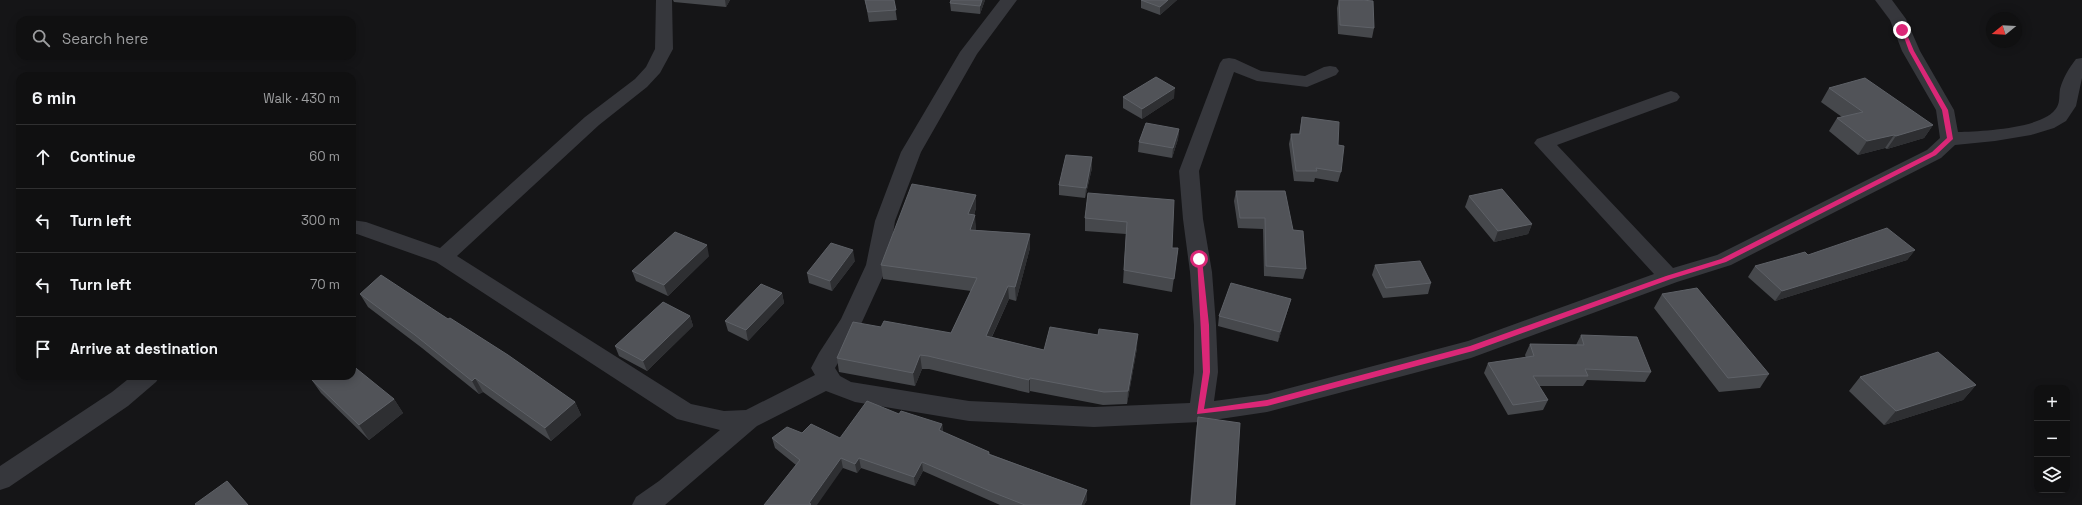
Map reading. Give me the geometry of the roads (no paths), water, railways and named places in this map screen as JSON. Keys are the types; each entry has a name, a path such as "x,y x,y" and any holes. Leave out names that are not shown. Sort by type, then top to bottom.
{"street":[{"path":"443,256 592,121 641,83 654,69 664,49 664,0"},
{"path":"1009,0 969,52 936,106 911,152 885,221 878,265 851,322 827,359 823,368 828,379 836,388 854,393 969,411 1094,417 1200,412 1267,403 1471,349 1669,278 1724,260 1934,154 1950,139 2018,133 2049,122 2060,116 2066,109 2070,88 2075,73 2082,63"},
{"path":"1883,0 1898,19 1911,51 1945,110 1950,139"},
{"path":"1200,412 1206,372 1205,325 1201,272 1193,219 1189,171 1229,63 1257,76 1307,82 1330,72"},
{"path":"1669,278 1544,143 1670,97"},
{"path":"356,227 443,256 685,412 724,421 749,419"},
{"path":"645,505 668,489 749,419 828,379"},
{"path":"0,479 120,399 143,380"}]}
